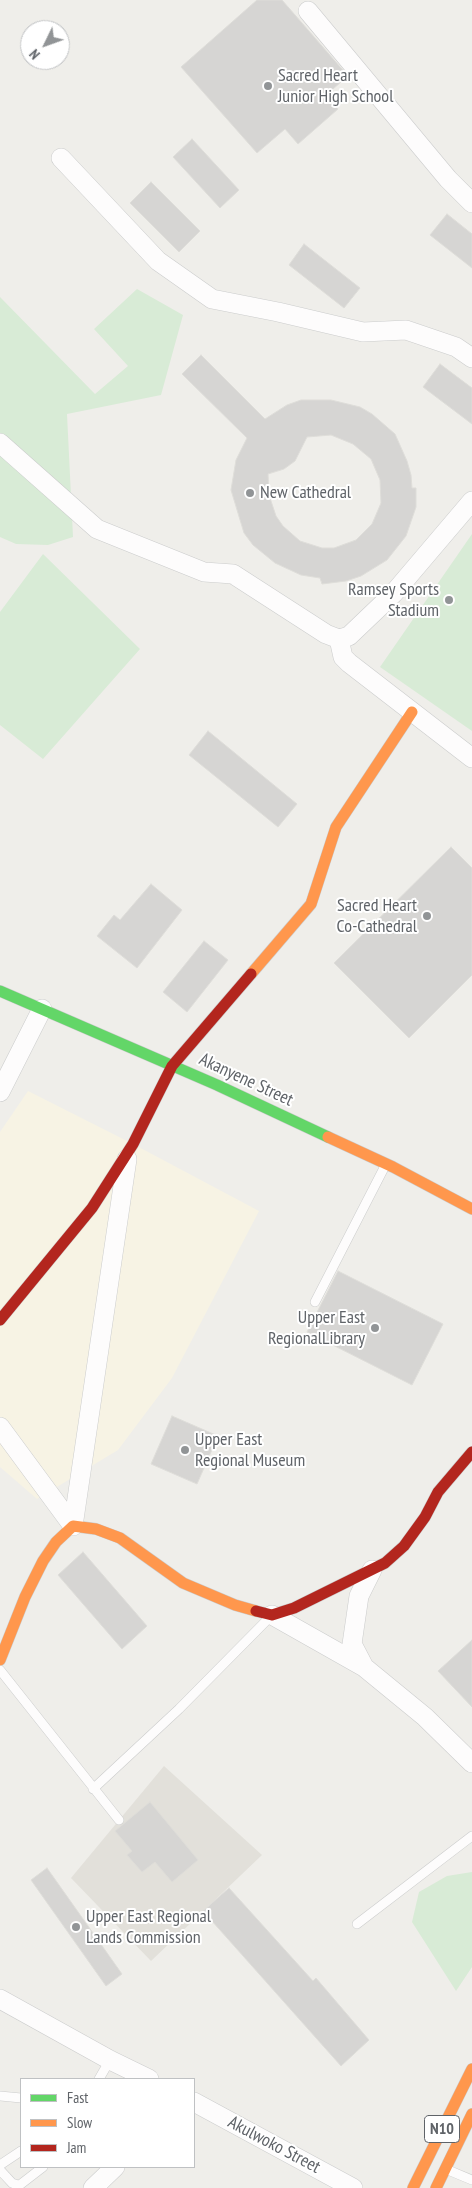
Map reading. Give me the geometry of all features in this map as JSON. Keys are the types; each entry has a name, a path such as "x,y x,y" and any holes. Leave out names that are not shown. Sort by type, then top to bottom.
{"main road":[{"path":"0,1320 92,1208 128,1153 172,1066 311,904 336,827 412,712"},
{"name":"Akanyene Street","path":"0,991 172,1066 386,1164 472,1209"},
{"path":"0,1660 25,1597 43,1561 56,1542 73,1526 96,1529 120,1538 183,1583 234,1605 272,1615 294,1608 385,1563 404,1546 425,1517 438,1492 472,1452"},
{"name":"N10","path":"413,2188 472,2069"},
{"name":"N10","path":"436,2188 472,2115"}],"street":[{"path":"308,12 448,179 472,203"},
{"path":"60,158 158,261 212,299 363,332 406,330 456,347 472,358"},
{"path":"0,443 97,529 204,572 233,574 326,634 339,639 350,636 393,594 472,502"},
{"path":"339,639 343,656 349,663 472,758"},
{"path":"0,1092 42,1009"},
{"path":"73,1526 128,1153"},
{"path":"0,1427 73,1526"},
{"path":"364,1667 352,1644 359,1596 372,1570"},
{"path":"272,1615 364,1667 425,1717 472,1763"},
{"path":"0,1999 110,2060 147,2078"},
{"name":"Akulwoko Street","path":"195,2103 353,2188"},
{"path":"92,2188 114,2168"}],"lane":[{"path":"315,1302 386,1164"},
{"path":"93,1789 179,1709 272,1615"},
{"path":"0,1670 118,1820"},
{"path":"357,1924 472,1836"},
{"path":"100,2078 110,2060"},
{"path":"0,2096 20,2098"},
{"path":"0,2165 20,2152"},
{"path":"0,2170 12,2183 17,2185 42,2168"},
{"path":"445,2168 471,2176"}],"shaded area":[{"path":"28,1091 259,1211 172,1378 118,1450 37,1499 0,1467 0,1132"},
{"path":"164,1766 262,1855 151,1961 71,1878"}],"green space":[{"path":"137,289 183,315 161,395 67,414 73,537 48,545 16,544 0,537 0,297 95,394 128,366 94,329"},
{"name":"Ramsey Sports Stadium","path":"472,534 472,731 380,667"},
{"path":"43,554 140,649 43,759 0,725 0,612"},
{"path":"472,1872 472,1967 456,1991 412,1922 419,1892 447,1876"}],"building":[{"name":"Sacred Heart Junior High School","path":"257,0 282,0 348,76 326,95 338,109 298,144 285,129 257,153 181,67"},
{"path":"192,139 239,190 220,208 173,157"},
{"path":"151,182 200,231 179,252 130,203"},
{"path":"447,214 472,234 472,268 430,235"},
{"path":"304,244 360,288 344,308 289,265"},
{"name":"New Cathedral","path":"201,355 265,419 287,405 301,400 331,400 360,407 372,414 395,434 407,461 412,488 416,488 416,507 406,536 387,560 361,576 346,581 322,584 320,578 301,575 275,563 253,545 244,533 231,490 236,460 247,438 182,374","holes":["331,435 353,444 371,459 380,480 381,503 372,524 356,540 334,548 322,548 300,541 283,526 276,516 269,495 268,474 284,469 295,461 307,437"]},
{"path":"440,364 472,388 472,424 423,387"},
{"path":"208,731 297,804 278,827 189,755"},
{"name":"Sacred Heart Co-Cathedral","path":"451,847 472,868 472,975 409,1038 334,963"},
{"path":"151,884 182,910 137,968 97,936 114,915 120,920"},
{"path":"204,941 228,960 187,1012 163,992"},
{"name":"Upper East RegionalLibrary","path":"338,1271 443,1324 412,1385 307,1332"},
{"name":"Upper East Regional Museum","path":"172,1416 218,1436 197,1484 151,1464"},
{"path":"83,1552 147,1626 122,1649 58,1575"},
{"path":"472,1640 472,1707 438,1671"},
{"path":"150,1802 198,1860 172,1882 155,1862 142,1872 127,1855 132,1851 115,1831"},
{"name":"Upper East Regional Lands Commission","path":"47,1868 122,1974 106,1986 31,1880"},
{"path":"229,1888 313,1981 316,1978 369,2040 341,2066 203,1911"}],"traffic: fast":[{"path":"0,991 217,1085 328,1137"}],"traffic: slow":[{"path":"251,974 311,904 336,827 412,712"},
{"path":"328,1137 393,1167 472,1209"},
{"path":"0,1660 25,1597 43,1561 56,1542 73,1526 96,1529 120,1538 183,1583 235,1605 256,1611"},
{"path":"413,2188 472,2069"},
{"path":"436,2188 472,2114"}],"traffic: jam":[{"path":"0,1320 92,1208 133,1144 172,1066 251,974"},
{"path":"256,1611 272,1615 294,1608 385,1563 404,1546 425,1517 438,1492 472,1452"}],"place":[{"name":"Sacred Heart Junior High School","path":"268,86"},
{"name":"New Cathedral","path":"250,493"},
{"name":"Ramsey Sports Stadium","path":"449,600"},
{"name":"Sacred Heart Co-Cathedral","path":"427,916"},
{"name":"Upper East RegionalLibrary","path":"375,1328"},
{"name":"Upper East Regional Museum","path":"185,1450"},
{"name":"Upper East Regional Lands Commission","path":"76,1927"}]}
